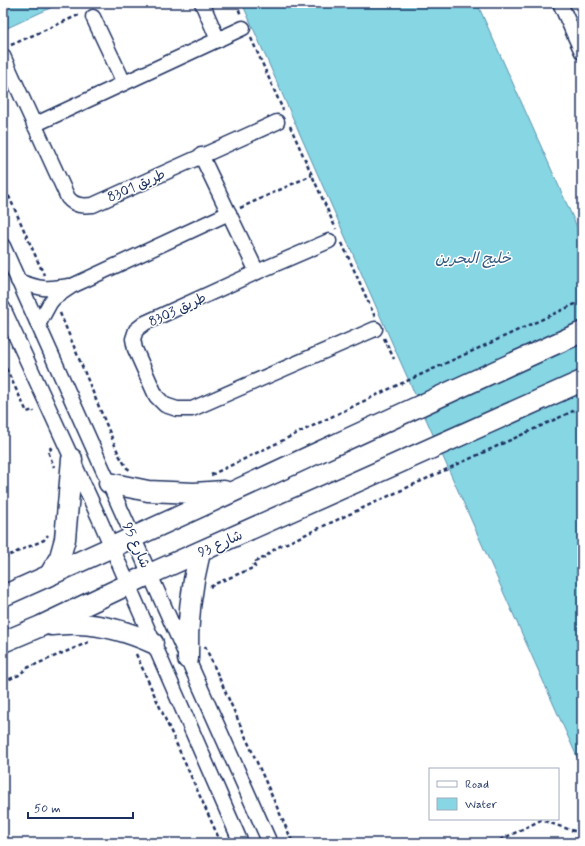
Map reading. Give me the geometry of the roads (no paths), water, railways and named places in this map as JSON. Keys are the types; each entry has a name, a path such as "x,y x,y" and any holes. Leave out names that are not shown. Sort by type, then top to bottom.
{"street":[{"path":"202,3 218,40"},
{"path":"560,3 582,52"},
{"path":"88,15 124,84"},
{"path":"34,125 245,28"},
{"name":"طريق 8301","path":"7,51 34,125 68,198 74,204 83,206 93,205 201,155 284,119"},
{"path":"201,155 257,272"},
{"path":"38,325 54,298 72,286 229,214"},
{"name":"طريق 8303","path":"335,236 145,323 136,330 133,339 135,349 156,396 164,405 177,409 192,409 378,328"},
{"name":"شارع 95","path":"3,246 270,843"},
{"path":"18,281 40,289 72,286"},
{"name":"شارع 95","path":"3,308 112,548 241,843"},
{"path":"3,596 134,538 421,404 582,332"},
{"path":"3,336 18,341"},
{"name":"شارع 93","path":"3,642 41,626 150,574 582,381"},
{"path":"49,576 60,557 65,539 72,459"},
{"path":"109,483 148,491 194,493 234,491"},
{"path":"188,659 188,616 200,552"},
{"path":"41,626 78,624 114,629 153,643"}],"water":[{"path":"3,3 61,3 3,30"},
{"name":"خليج البحرين","path":"242,3 477,3 582,238 582,768 401,363"}]}
